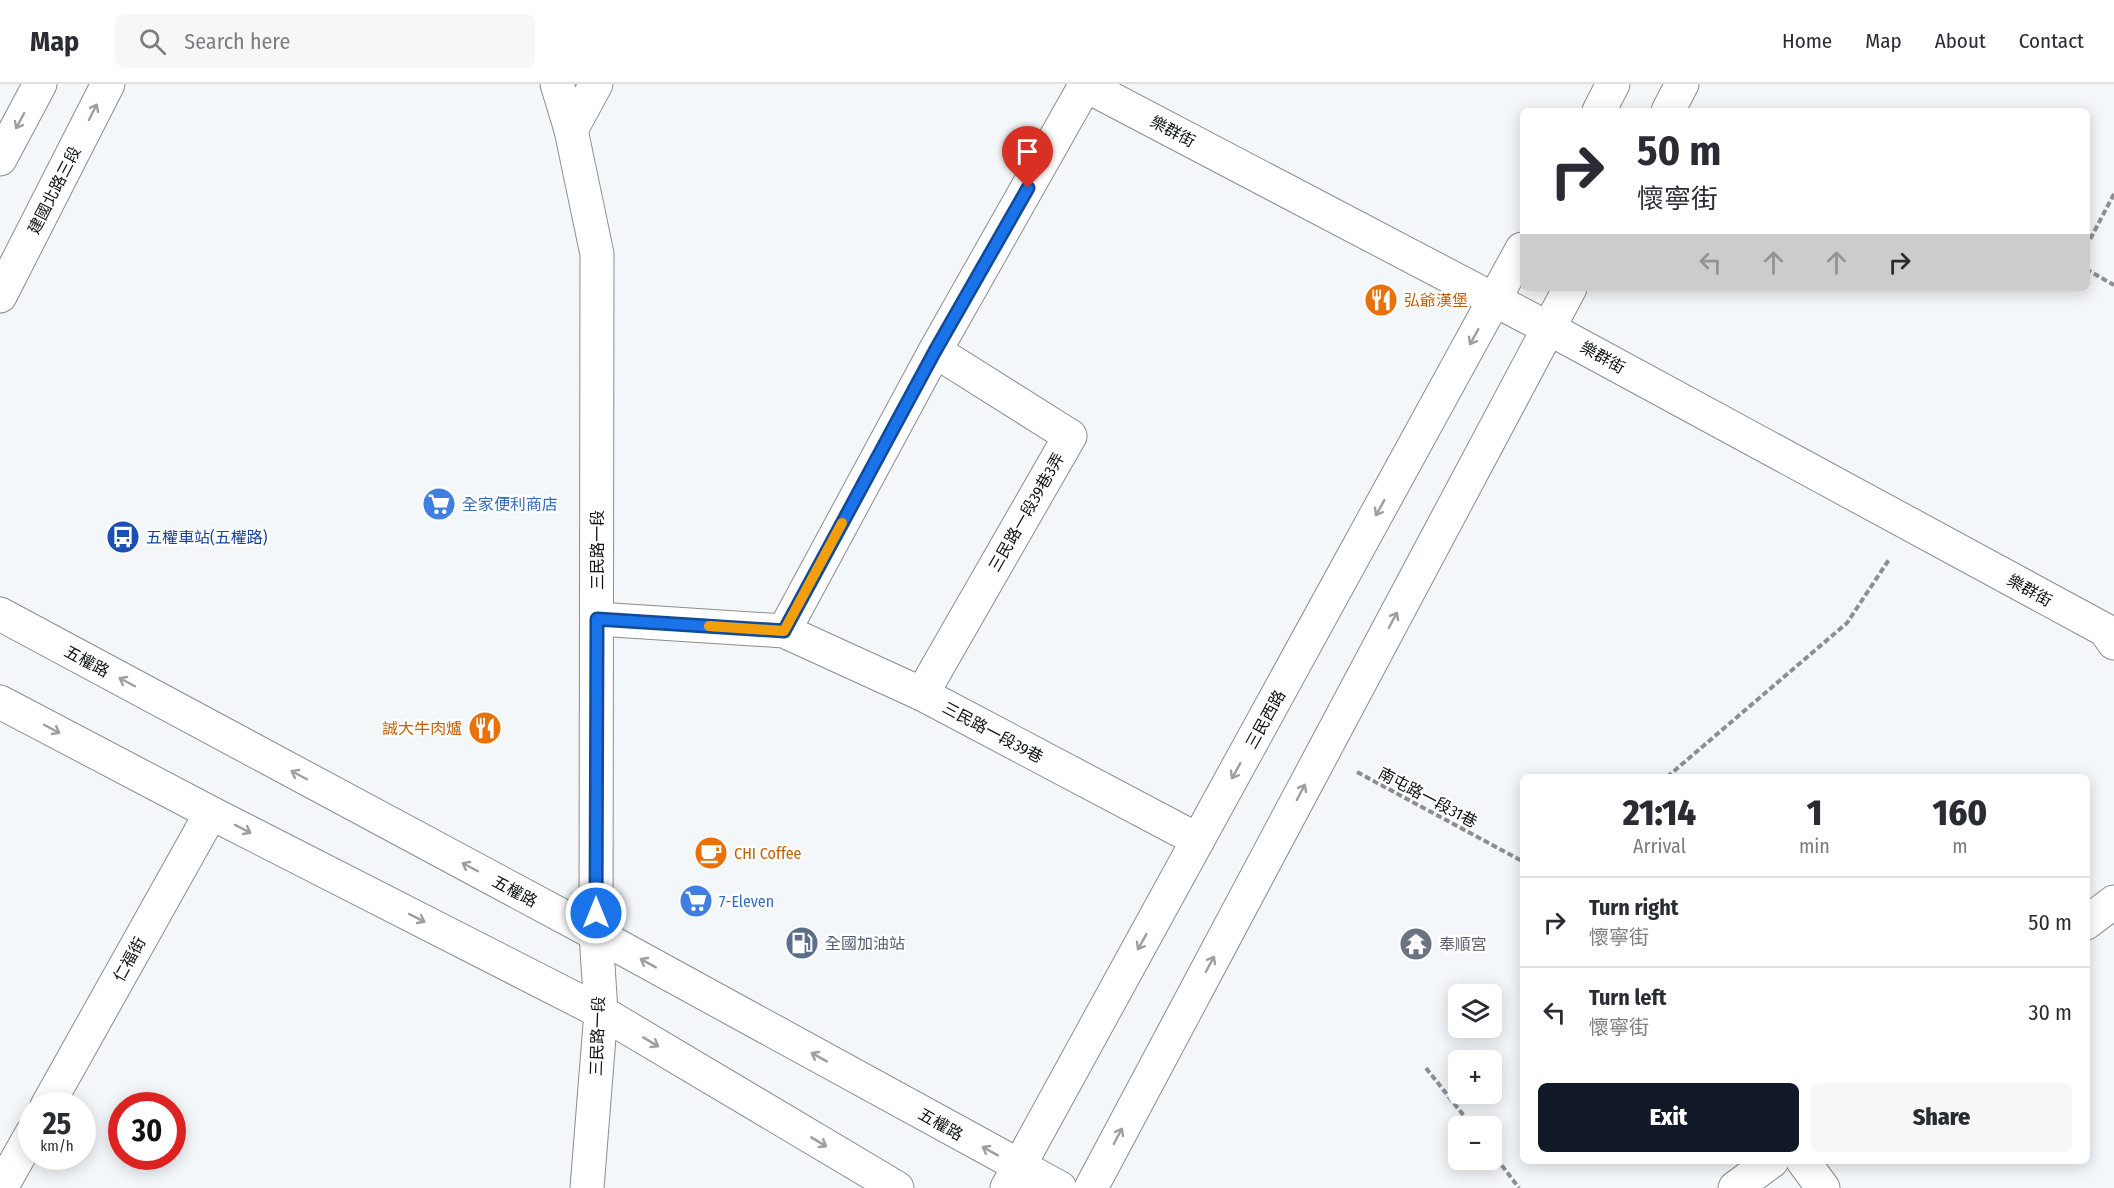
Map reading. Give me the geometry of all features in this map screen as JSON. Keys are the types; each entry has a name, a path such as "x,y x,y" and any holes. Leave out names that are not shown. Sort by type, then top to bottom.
{"street":[{"path":"0,159 40,84"},
{"name":"建國北路三段","path":"0,296 108,84"},
{"name":"三民路一段","path":"557,84 571,130 597,254 596,934 601,1012 587,1188"},
{"path":"571,130 597,84"},
{"path":"597,619 784,631 935,351 1085,84"},
{"name":"樂群街","path":"1085,84 2111,629"},
{"path":"1601,108 1613,84"},
{"path":"1670,108 1682,84"},
{"name":"三民西路","path":"1012,1177 1520,253"},
{"path":"1091,1188 1568,291"},
{"name":"三民路一段39巷3弄","path":"922,694 1070,435 935,351"},
{"name":"五權路","path":"0,614 596,934 1012,1177 1060,1188"},
{"name":"三民路一段39巷","path":"784,631 922,694 1198,840"},
{"path":"0,702 211,813 601,1012 897,1188"},
{"name":"仁福街","path":"55,1092 211,813"},
{"path":"2090,920 2114,902"},
{"path":"1,1188 18,1158"},
{"path":"1735,1188 1768,1164"},
{"path":"1805,1164 1823,1188"}],"path":[{"path":"2090,239 2114,194"},
{"path":"2090,271 2114,285"},
{"path":"1670,774 1848,623 1912,525"},
{"name":"南屯路一段31巷","path":"1322,753 1520,860"},
{"path":"1426,1068 1464,1116"},
{"path":"1502,1166 1519,1188"}],"slow traffic":[{"path":"709,626 784,631 842,523"}],"place":[{"name":"弘爺漢堡","path":"1381,300"},
{"name":"全家便利商店","path":"439,504"},
{"name":"五權車站(五權路)","path":"123,537"},
{"name":"誠大牛肉爐","path":"485,728"},
{"name":"CHI Coffee","path":"711,853"},
{"name":"7-Eleven","path":"696,901"},
{"name":"全國加油站","path":"802,943"},
{"name":"奉順宮","path":"1416,944"}],"route":[{"path":"596,913 597,619 784,631 935,351 1028,188"}]}
